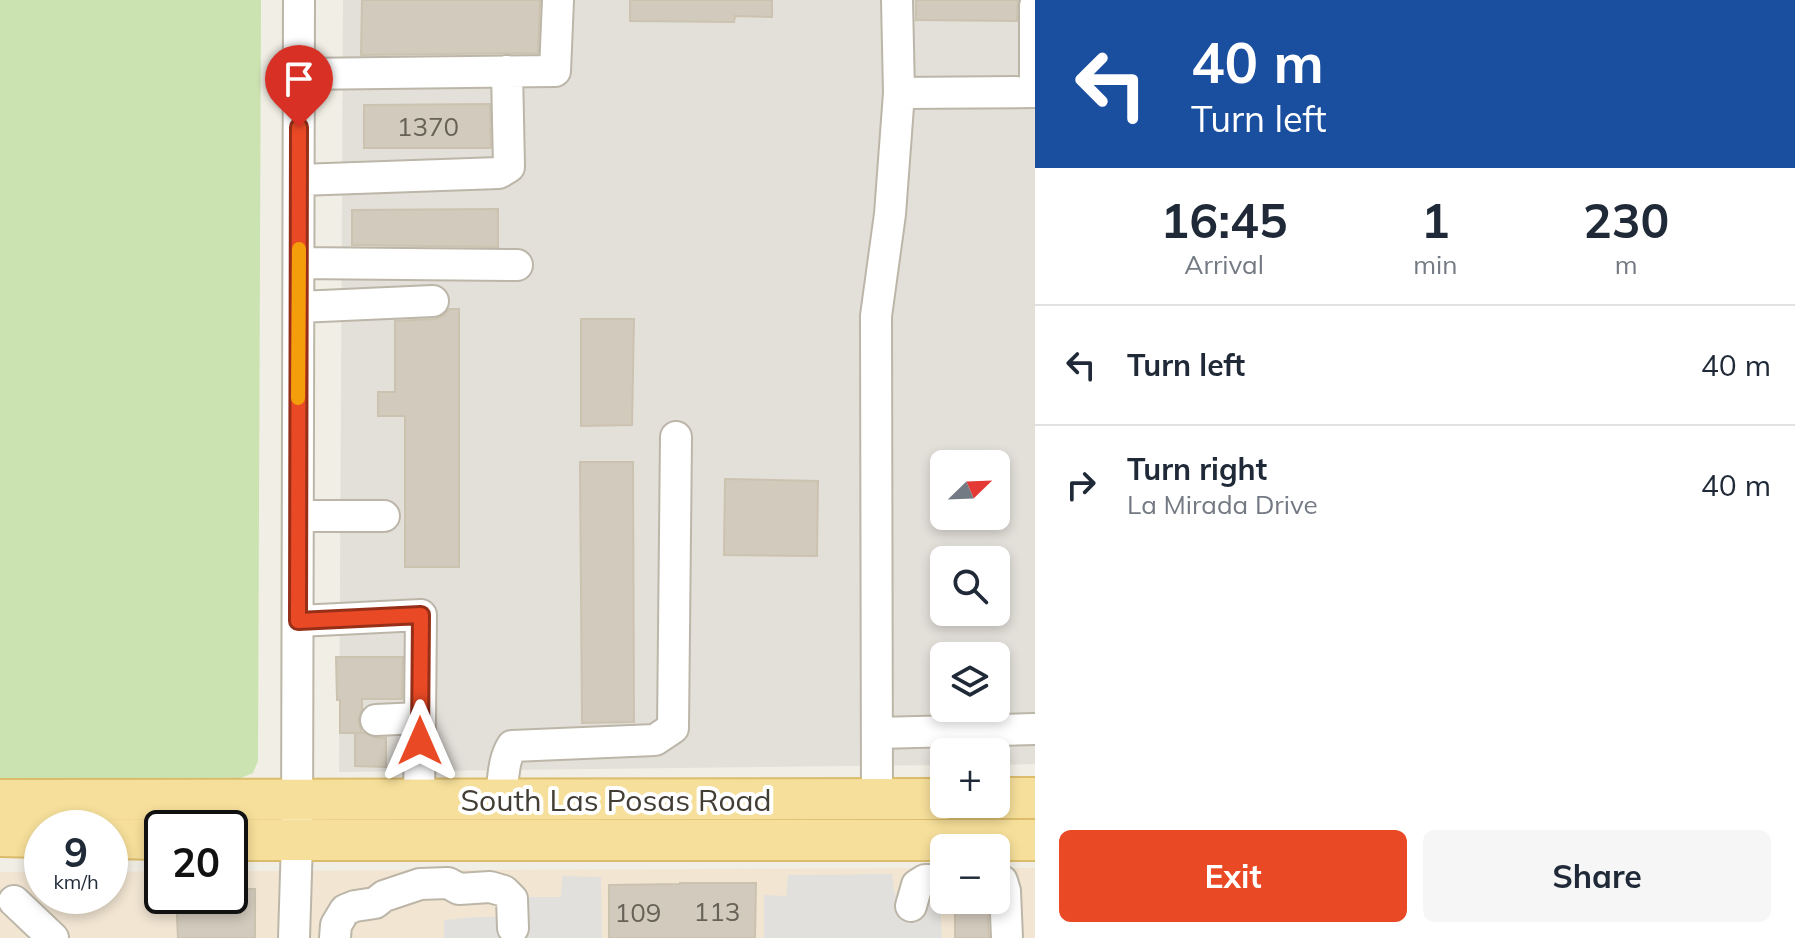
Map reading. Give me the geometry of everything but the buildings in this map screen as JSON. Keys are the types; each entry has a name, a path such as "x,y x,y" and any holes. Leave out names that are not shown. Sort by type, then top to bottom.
{"main road":[{"path":"1010,798 1035,798"},
{"name":"South Las Posas Road","path":"0,800 930,799"},
{"path":"0,836 24,837"},
{"name":"South Las Posas Road","path":"248,840 1035,840"}],"street":[{"path":"294,938 298,801 299,0"},
{"path":"299,74 555,71 558,0"},
{"path":"877,799 876,316 890,214 899,93 897,0"},
{"path":"899,93 1035,92 1035,6"},
{"path":"299,180 499,173 509,167 507,71"},
{"path":"299,263 517,265"},
{"path":"299,307 433,301"},
{"path":"500,800 505,757 512,746 655,740 673,728 676,437"},
{"path":"298,516 384,516"},
{"path":"298,621 421,615 419,800"},
{"path":"376,720 420,718"},
{"path":"877,733 1035,729"},
{"path":"911,906 917,885 930,880"},
{"path":"335,938 336,925 345,910 375,903 384,896 420,884 448,883 459,889 490,887 504,891 512,899 513,928"},
{"path":"14,901 53,938"},
{"path":"1006,914 1007,938"}],"shaded area":[{"path":"343,0 1035,0 1035,764 1010,765 1010,738 930,738 930,765 339,772"},
{"path":"930,868 930,914 1010,914 1010,868 1035,868 1035,938 0,938 0,872 24,872 24,914 128,914 128,872 144,871 144,914 248,914 248,871"},
{"path":"892,874 895,895 930,895 930,914 941,914 942,938 764,938 764,895 786,896 788,875"},
{"path":"562,876 601,877 602,938 444,938 444,920 529,917 528,897 561,897"}],"green space":[{"path":"0,0 261,0 258,761 253,773 233,781 0,780"}],"slow traffic":[{"path":"298,398 299,249"}],"route":[{"path":"299,127 298,621 421,615 420,741"}]}
